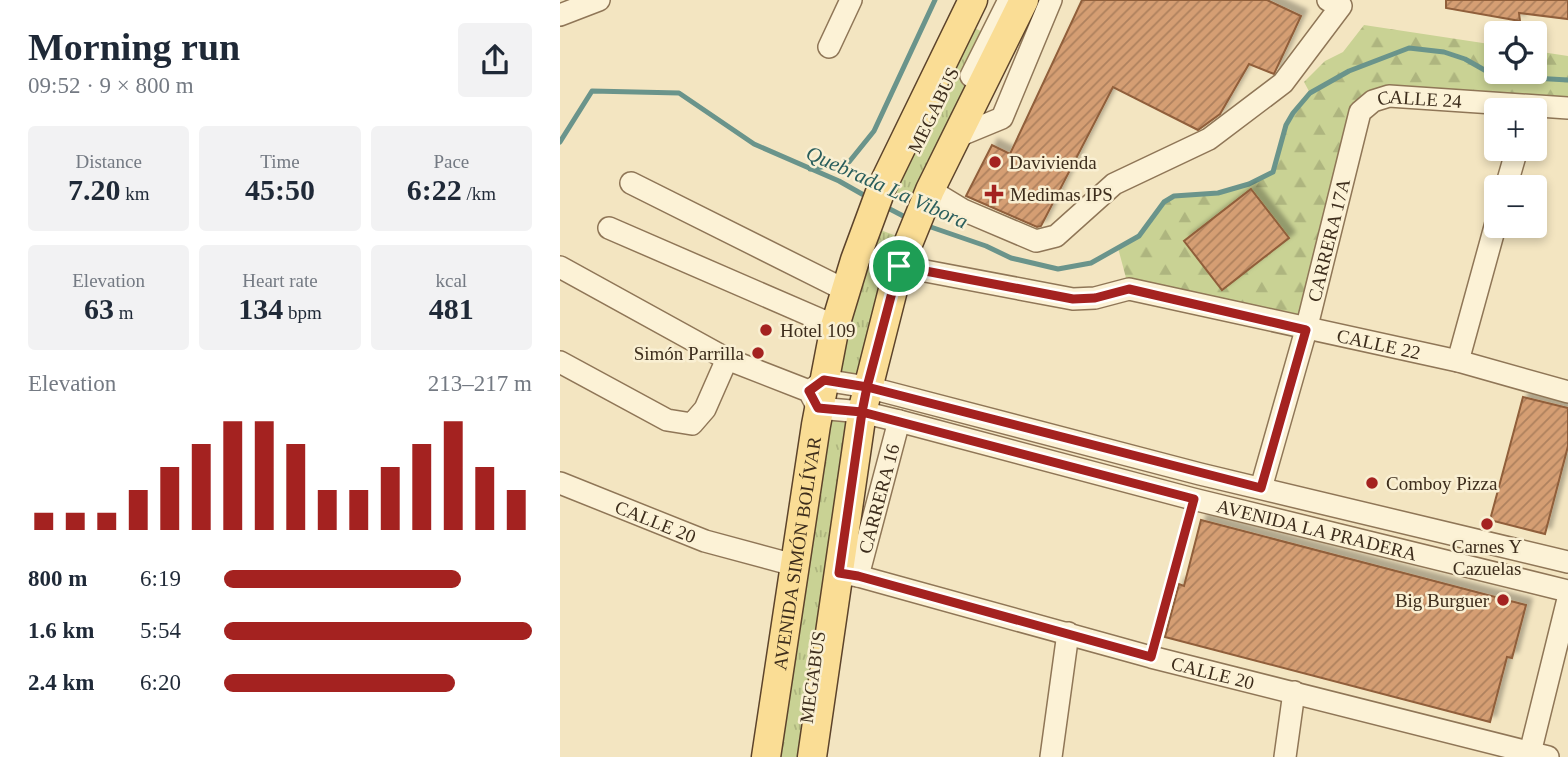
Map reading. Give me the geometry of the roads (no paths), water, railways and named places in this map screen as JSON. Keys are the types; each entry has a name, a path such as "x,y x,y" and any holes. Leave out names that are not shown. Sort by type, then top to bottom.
{"main road":[{"name":"AVENIDA SIMÓN BOLÍVAR","path":"812,757 848,575 860,399 899,266 908,195 973,0"},
{"name":"AVENIDA SIMÓN BOLÍVAR","path":"766,757 794,565 835,326 845,290 873,227 908,195 956,137 1024,0"}],"street":[{"path":"560,15 599,0"},
{"path":"829,47 851,0"},
{"name":"MEGABUS","path":"908,195 987,0"},
{"name":"MEGABUS","path":"908,195 1009,0"},
{"path":"956,137 1002,118 1051,0"},
{"path":"908,195 963,210 1036,241 1056,236 1114,184 1209,139 1283,83 1335,3"},
{"name":"CALLE 24","path":"1360,112 1373,101 1389,96 1484,103"},
{"name":"CALLE 24","path":"1547,107 1568,108"},
{"name":"CARRERA 17A","path":"1261,488 1306,330 1360,112"},
{"path":"631,183 845,290"},
{"name":"MEGABUS","path":"778,757 823,394 866,262 873,227"},
{"path":"609,228 835,326"},
{"name":"MEGABUS","path":"800,757 860,399 904,238"},
{"path":"1458,362 1492,238"},
{"name":"CALLE 22","path":"899,266 1073,299 1095,298 1129,289 1458,362 1568,392"},
{"path":"560,267 727,359 823,394 860,399"},
{"path":"560,362 667,420 692,424 705,409 727,359"},
{"name":"AVENIDA LA PRADERA","path":"860,399 900,421 1194,499 1568,591"},
{"name":"AVENIDA LA PRADERA","path":"860,399 1261,488 1568,562"},
{"name":"CARRERA 16","path":"848,575 900,421"},
{"name":"CALLE 20","path":"560,483 705,541 794,565"},
{"name":"CALLE 20","path":"848,575 1535,756"},
{"path":"1535,756 1568,599"},
{"path":"1051,757 1068,633"},
{"path":"1285,757 1294,692"}],"waterway":[{"path":"810,169 849,162 874,131 935,0"},
{"name":"Quebrada La Vibora","path":"925,225 986,246 1011,258 1058,269 1091,263 1139,236 1164,202 1174,196 1218,193 1249,184 1273,172 1286,125 1293,113 1310,93 1349,71 1409,48 1444,52 1465,59 1488,72 1515,77 1568,80"},
{"name":"Quebrada La Vibora","path":"560,142 592,91 679,93 754,144 839,181 869,198"},
{"name":"Quebrada La Vibora","path":"884,206 909,219"}],"place":[{"name":"Davivienda","path":"995,162"},
{"name":"Medimas IPS","path":"994,194"},
{"name":"Hotel 109","path":"766,330"},
{"name":"Simón Parrilla","path":"758,353"},
{"name":"Comboy Pizza","path":"1372,483"},
{"name":"Carnes Y Cazuelas","path":"1487,524"},
{"name":"Big Burguer","path":"1503,600"}]}
